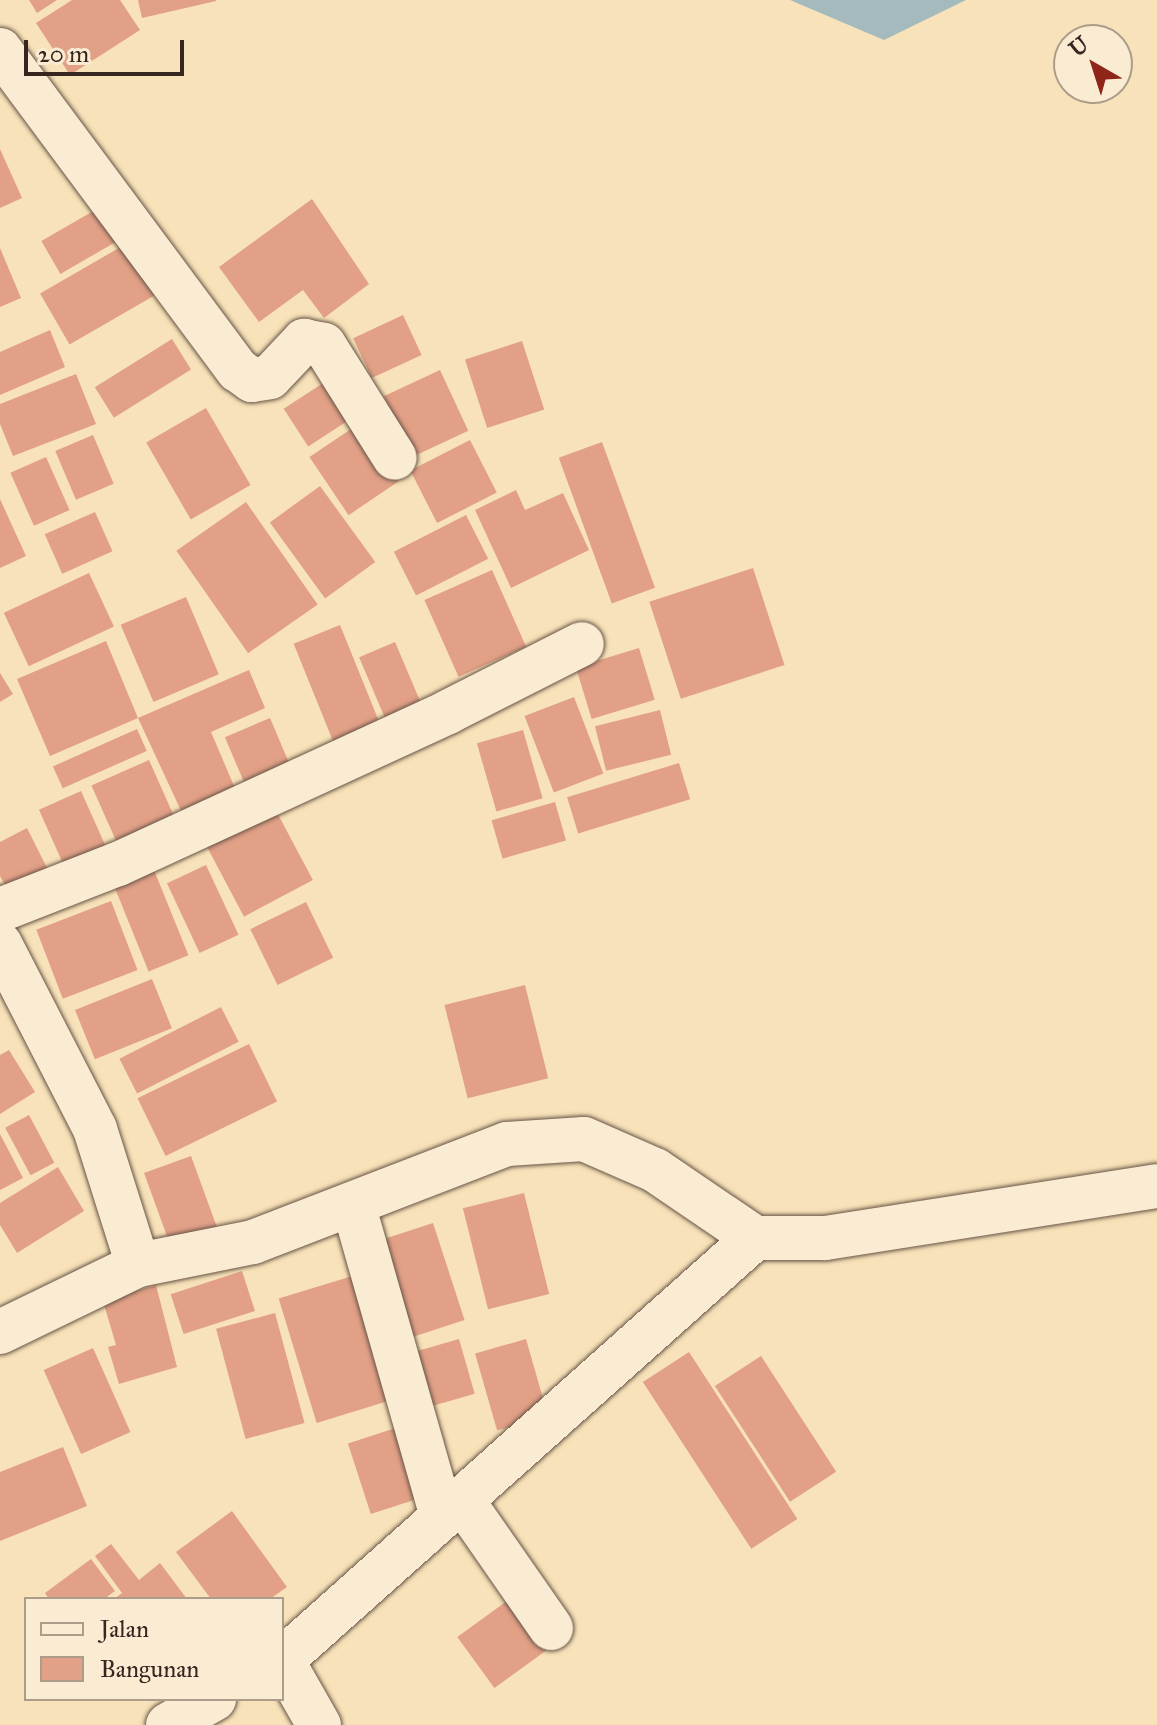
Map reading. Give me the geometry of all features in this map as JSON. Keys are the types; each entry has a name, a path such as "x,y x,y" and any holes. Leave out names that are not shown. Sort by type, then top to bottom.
{"street":[{"path":"0,50 238,370 252,380 270,377 304,341 324,345 395,458"},
{"path":"0,910 118,864 460,706 582,644"},
{"path":"0,944 95,1129 138,1265"},
{"path":"0,1332 138,1265 253,1242 507,1144 584,1139 655,1170 755,1238 825,1238 1157,1186"},
{"path":"353,1204 452,1508 551,1628"},
{"path":"284,1658 755,1238"},
{"path":"284,1664 319,1725"},
{"path":"168,1725 210,1701"}],"shaded area":[{"path":"790,0 966,0 884,40"}],"building":[{"path":"29,0 57,0 37,13"},
{"path":"72,0 120,0 140,30 70,75 36,23"},
{"path":"138,0 216,0 216,1 142,18"},
{"path":"0,149 22,198 0,208"},
{"path":"312,199 369,284 324,318 303,290 259,322 219,267"},
{"path":"102,206 121,239 60,274 41,241"},
{"path":"131,241 160,292 70,345 40,294"},
{"path":"0,248 21,298 0,307"},
{"path":"403,315 422,355 372,378 353,338"},
{"path":"50,330 65,367 0,395 0,352"},
{"path":"172,339 191,370 114,418 95,387"},
{"path":"522,341 544,409 487,428 465,360"},
{"path":"440,370 468,431 412,457 384,396"},
{"path":"76,374 96,424 13,456 0,424 0,404"},
{"path":"334,376 359,414 308,446 284,409"},
{"path":"206,408 250,485 191,520 146,442"},
{"path":"360,423 399,481 349,515 309,457"},
{"path":"93,435 114,484 76,500 55,451"},
{"path":"470,440 497,493 437,523 410,470"},
{"path":"602,442 655,588 612,603 559,458"},
{"path":"46,457 70,510 34,526 10,473"},
{"path":"320,486 375,562 325,598 270,522"},
{"path":"516,490 525,510 563,493 589,550 511,588 475,510"},
{"path":"0,499 26,556 0,568"},
{"path":"246,502 318,604 248,653 176,551"},
{"path":"95,512 112,551 62,574 45,534"},
{"path":"466,515 488,559 416,595 394,552"},
{"path":"753,568 785,665 681,699 649,602"},
{"path":"492,570 526,647 459,677 424,600"},
{"path":"89,573 114,626 29,666 4,613"},
{"path":"186,597 219,674 153,702 121,625"},
{"path":"340,625 383,733 337,751 294,644"},
{"path":"106,641 138,718 50,756 17,679"},
{"path":"395,642 423,707 387,723 359,657"},
{"path":"639,648 655,700 592,719 576,667"},
{"path":"249,670 265,708 211,732 237,793 183,815 138,718"},
{"path":"0,673 13,694 0,702"},
{"path":"574,697 603,774 554,793 525,716"},
{"path":"660,710 671,755 606,771 595,726"},
{"path":"270,718 290,766 245,785 225,737"},
{"path":"137,729 147,751 63,788 53,766"},
{"path":"523,730 543,798 496,811 477,743"},
{"path":"149,760 180,829 122,855 91,786"},
{"path":"679,763 690,799 578,834 567,797"},
{"path":"81,791 112,861 70,880 39,810"},
{"path":"555,802 566,840 503,859 492,820"},
{"path":"273,805 313,880 244,917 204,842"},
{"path":"27,828 48,870 8,890 0,876 0,842"},
{"path":"206,865 239,935 200,953 167,883"},
{"path":"154,870 188,955 149,971 114,886"},
{"path":"111,901 138,970 63,999 36,930"},
{"path":"306,902 333,958 277,985 250,929"},
{"path":"152,979 172,1028 95,1059 75,1010"},
{"path":"525,985 548,1078 468,1098 444,1005"},
{"path":"221,1007 239,1042 137,1094 119,1059"},
{"path":"249,1044 277,1102 166,1156 138,1098"},
{"path":"9,1050 35,1092 0,1114 0,1055"},
{"path":"29,1115 54,1163 31,1175 5,1128"},
{"path":"0,1134 23,1178 0,1190"},
{"path":"191,1156 219,1232 172,1249 144,1173"},
{"path":"58,1167 84,1211 17,1253 0,1225 0,1203"},
{"path":"524,1193 549,1294 488,1309 463,1208"},
{"path":"433,1223 465,1320 402,1340 370,1243"},
{"path":"242,1271 255,1311 184,1334 171,1294"},
{"path":"359,1274 397,1398 317,1423 279,1299"},
{"path":"156,1285 177,1367 119,1384 108,1347 116,1345 103,1301"},
{"path":"275,1313 305,1423 246,1439 216,1329"},
{"path":"459,1339 475,1394 413,1411 397,1357"},
{"path":"526,1339 548,1416 497,1431 475,1354"},
{"path":"93,1348 130,1432 81,1454 44,1370"},
{"path":"689,1352 797,1519 751,1549 643,1382"},
{"path":"761,1356 836,1472 790,1502 715,1386"},
{"path":"405,1425 428,1495 371,1514 348,1444"},
{"path":"63,1447 87,1506 0,1541 0,1472"},
{"path":"232,1511 287,1587 273,1597 210,1597 176,1552"},
{"path":"111,1544 139,1580 160,1563 186,1597 117,1597 122,1593 95,1556"},
{"path":"91,1559 115,1591 107,1597 48,1597 45,1593"},
{"path":"518,1593 555,1644 494,1688 457,1637"}]}
